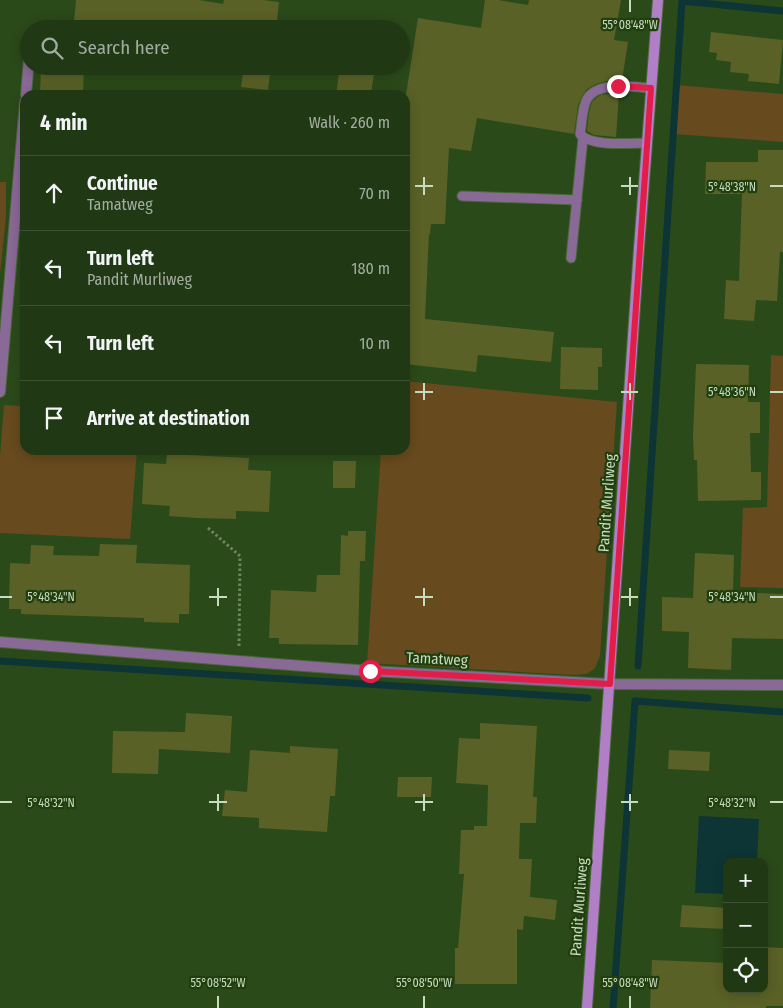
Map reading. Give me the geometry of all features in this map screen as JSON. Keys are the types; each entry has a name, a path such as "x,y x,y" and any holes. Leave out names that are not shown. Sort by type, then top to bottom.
{"street":[{"name":"Pandit Murliweg","path":"587,1008 658,0"},
{"path":"26,90 28,75"},
{"path":"0,392 20,160"},
{"name":"Tamatweg","path":"0,642 380,671 610,684 783,685"}],"lane":[{"path":"571,258 583,138 580,134 586,101 596,90 618,86 651,88"},
{"path":"583,138 599,142 647,143"},
{"path":"462,196 577,200"}],"path":[{"path":"208,528 240,556 239,661"}],"shaded area":[{"path":"676,85 783,94 783,142 673,134"},
{"path":"0,182 6,182 6,217 0,274"},
{"path":"771,355 783,356 783,588 740,587 743,508 767,507"},
{"path":"410,381 617,402 600,656 595,668 587,674 572,675 367,663 381,455 410,455"},
{"path":"4,405 20,406 20,455 137,455 130,539 0,533 0,455"}],"water":[{"path":"699,816 759,819 757,858 723,858 723,894 695,893"}],"building":[{"path":"76,0 199,0 223,4 224,0 279,2 277,20 74,20"},
{"path":"485,0 498,0 528,5 529,0 621,0 614,40 628,42 622,80 606,81 587,89 578,105 574,134 477,118 471,151 449,148 445,224 431,224 429,234 425,319 554,332 551,362 478,355 476,372 410,365 410,90 407,90 418,18 481,28"},
{"path":"711,32 783,40 779,84 748,81 749,74 730,72 731,62 716,60 717,53 709,52"},
{"path":"41,75 84,75 83,90 40,90"},
{"path":"243,75 270,75 268,90 241,87"},
{"path":"339,75 374,75 372,90 337,90"},
{"path":"619,93 616,137 594,135 587,131 592,102 601,95"},
{"path":"758,150 783,150 783,252 780,252 777,301 756,300 754,321 724,319 726,280 739,281 742,194 705,194 706,162 758,162"},
{"path":"561,347 602,348 602,367 598,367 598,390 560,389"},
{"path":"696,364 749,365 748,402 760,402 760,433 750,433 751,472 761,472 761,500 698,501 697,460 694,460 693,437"},
{"path":"167,455 249,458 248,470 271,471 269,512 236,511 236,519 197,518 169,516 170,506 142,504 144,463 166,464"},
{"path":"333,461 356,461 355,488 333,488"},
{"path":"348,531 366,531 365,561 360,561 358,645 279,644 279,638 269,638 271,590 316,592 317,575 340,575 341,535 348,536"},
{"path":"100,544 137,545 136,563 190,565 189,614 179,614 179,623 144,622 144,618 21,614 21,609 9,609 10,563 30,564 31,545 54,546 53,555 99,556"},
{"path":"695,553 734,555 733,592 783,594 783,639 732,638 731,670 688,668 689,632 662,631 662,597 693,598"},
{"path":"186,713 232,716 230,753 159,749 158,774 112,773 113,731 185,732"},
{"path":"480,723 537,726 533,797 537,797 536,823 520,823 519,859 532,859 530,897 557,900 555,920 524,916 523,930 517,929 517,984 455,984 455,948 458,948 464,874 459,874 461,830 474,830 474,826 487,826 488,785 456,783 459,738 480,739"},
{"path":"290,746 338,749 335,796 330,796 327,832 259,828 259,818 222,816 225,790 247,792 250,750 290,753"},
{"path":"669,750 710,752 709,771 668,769"},
{"path":"398,777 432,777 431,797 397,797"},
{"path":"682,905 723,908 723,929 680,927"},
{"path":"768,947 783,948 783,1006 766,1006 766,1008 650,1008 652,960 723,963 723,993 768,993"}],"waterway":[{"path":"638,666 682,1 783,11"},
{"path":"0,661 588,698"},
{"path":"613,1008 635,701 783,712"}],"route":[{"path":"370,671 610,684 651,88 618,86"}]}
